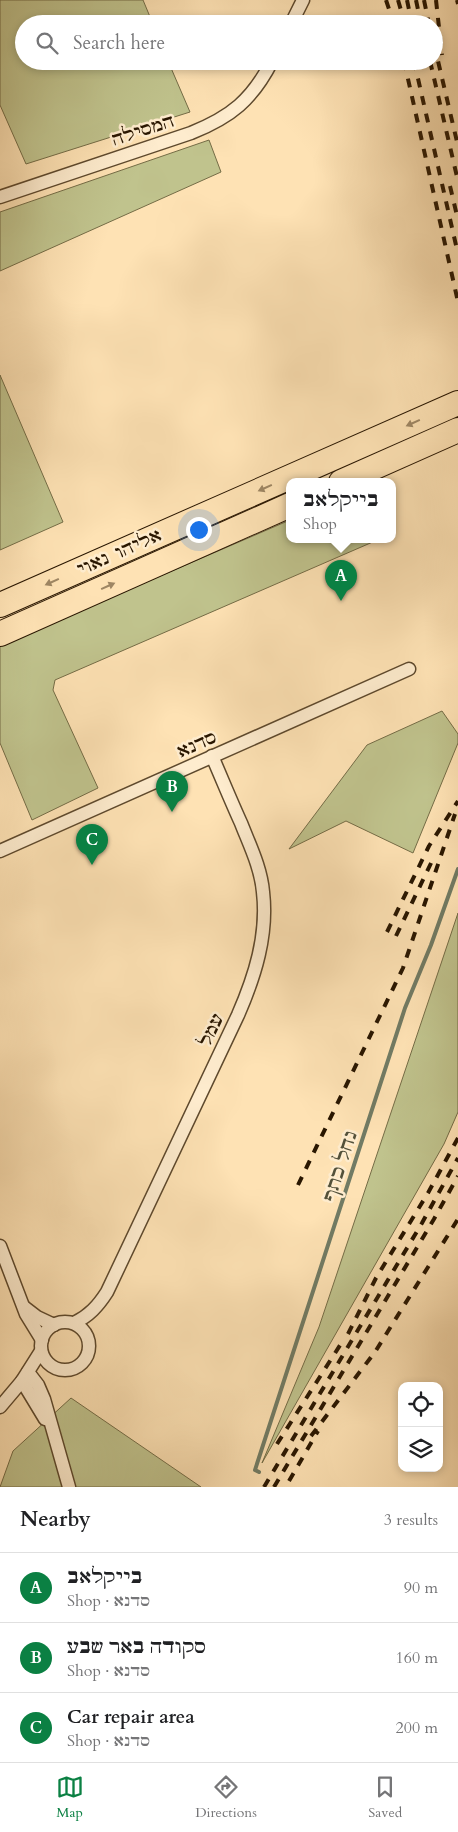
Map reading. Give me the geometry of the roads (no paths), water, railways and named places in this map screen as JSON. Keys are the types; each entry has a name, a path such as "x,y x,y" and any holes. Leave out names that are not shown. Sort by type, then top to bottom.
{"highway":[{"name":"אליהו נאוי","path":"288,478 458,403"},
{"path":"350,478 458,430"},
{"name":"אליהו נאוי","path":"0,605 286,479"},
{"name":"אליהו נאוי","path":"0,634 286,507"}],"street":[{"path":"296,15 303,0"},
{"name":"המסילה","path":"0,196 191,133 207,126 231,112 252,94 263,80 268,70"},
{"name":"סדנא","path":"0,851 409,669"},
{"name":"עמל","path":"74,1323 89,1314 107,1292 250,988 262,940 264,916 263,891 259,870 212,756"},
{"path":"0,1246 41,1345 46,1362 57,1369"},
{"path":"23,1305 37,1317 54,1325"},
{"name":"עמל","path":"88,1337 98,1305"},
{"path":"0,1407 27,1376 44,1334 54,1325 67,1322 80,1326 88,1337 90,1351 83,1363 71,1370 57,1369 27,1376"},
{"path":"27,1376 54,1434 69,1487"}],"waterway":[{"name":"נחל כתף","path":"259,1472 255,1470 405,1008 431,945 458,869"}],"railway":[{"path":"386,0 391,15"},
{"path":"398,0 402,15"},
{"path":"407,0 410,15"},
{"path":"416,0 419,15"},
{"path":"424,0 427,15"},
{"path":"436,0 438,15"},
{"path":"457,0 458,4"},
{"path":"406,70 458,302"},
{"path":"416,70 458,254"},
{"path":"432,70 458,181"},
{"path":"440,70 458,146"},
{"path":"450,186 458,220"},
{"path":"387,932 429,846 458,801"},
{"path":"298,1185 403,968 455,814"},
{"path":"396,936 433,859"},
{"path":"348,1334 376,1278 428,1193 458,1138"},
{"path":"264,1487 422,1223 458,1158"},
{"path":"274,1487 458,1176"},
{"path":"311,1436 375,1352 458,1219"},
{"path":"277,1444 344,1339"},
{"path":"289,1481 318,1431"}],"place":[{"name":"בייקלאב","path":"341,601"},
{"name":"סקודה באר שבע","path":"172,812"},
{"name":"Car repair area","path":"92,865"}]}
